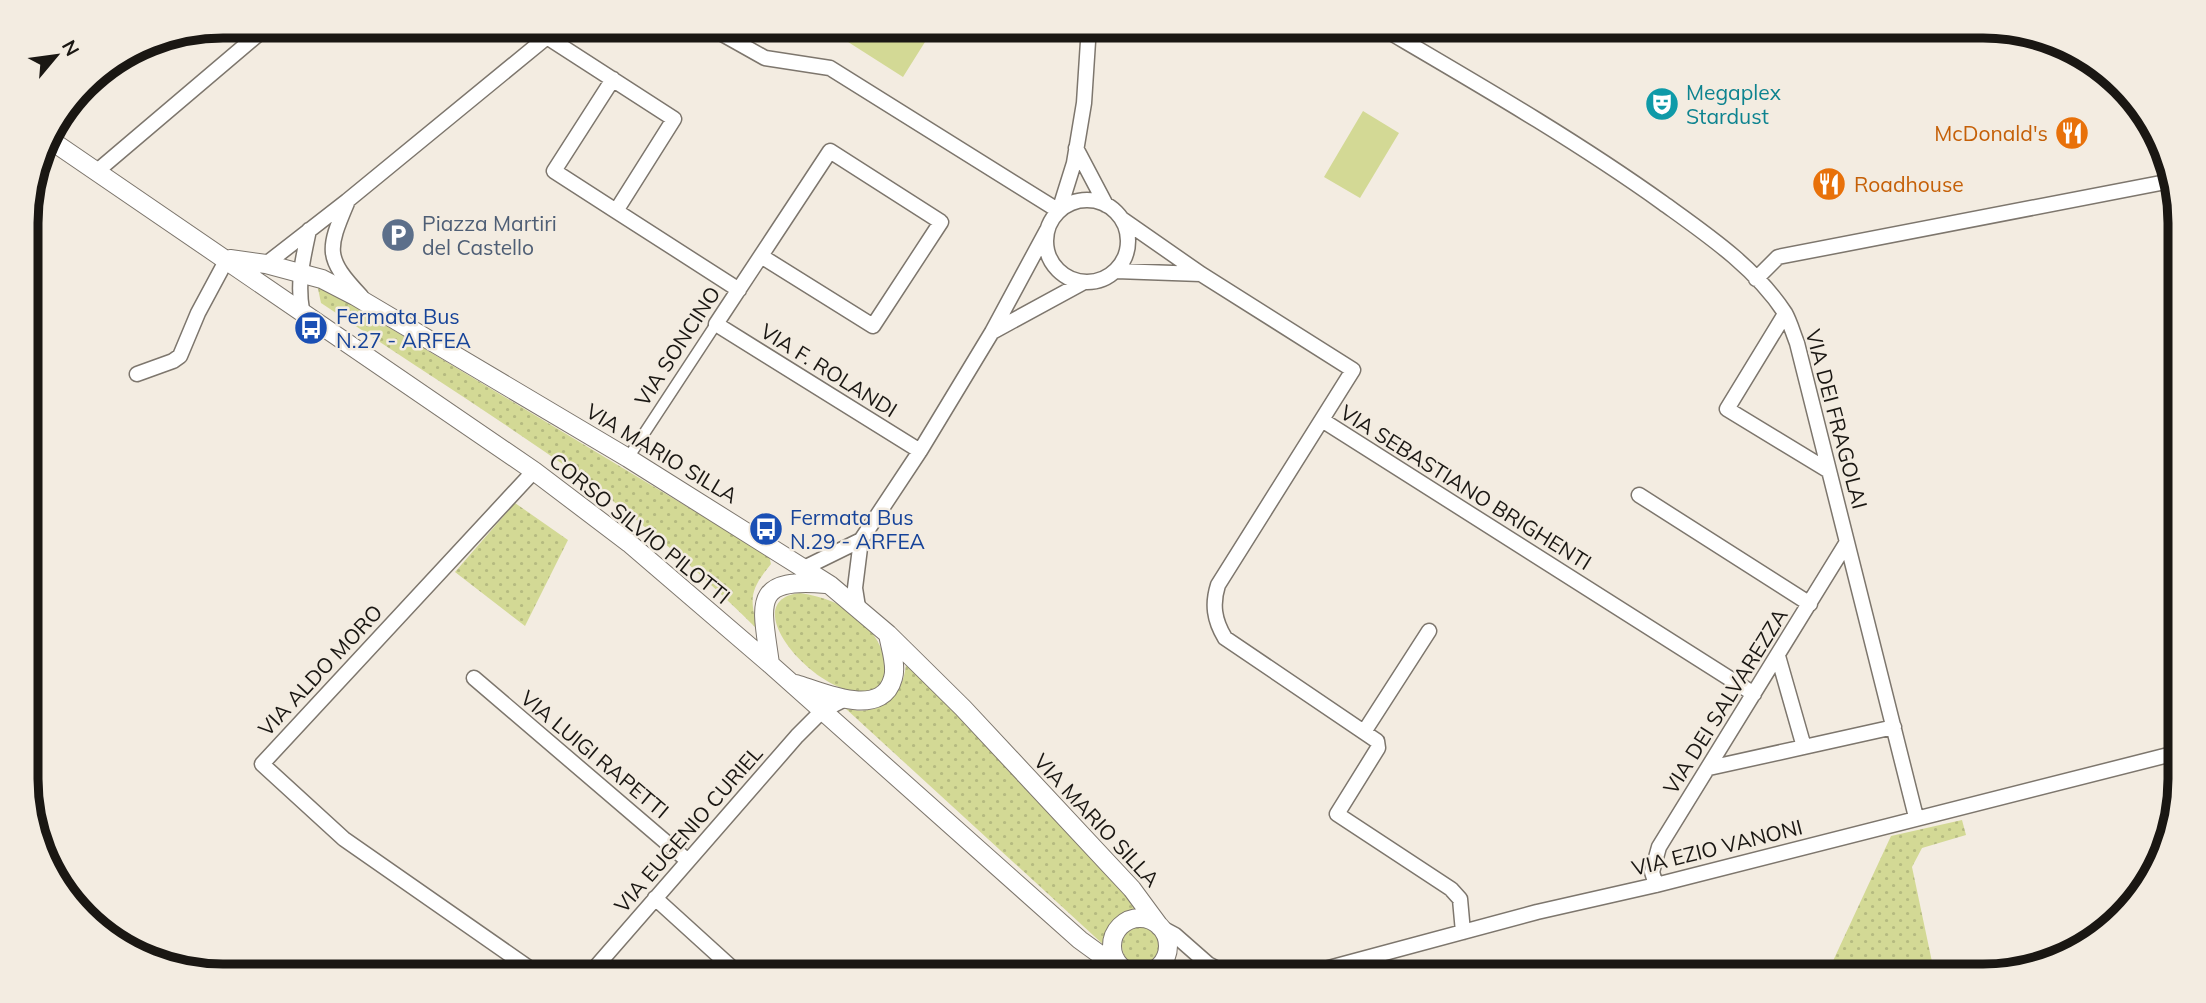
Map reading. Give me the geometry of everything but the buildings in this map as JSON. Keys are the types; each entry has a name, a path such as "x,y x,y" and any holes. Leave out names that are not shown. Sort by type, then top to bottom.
{"street":[{"path":"96,172 254,38"},
{"path":"266,264 347,201 543,38"},
{"path":"558,38 613,79 674,119 616,211"},
{"path":"729,38 765,58 830,68 1059,211"},
{"path":"858,607 855,588 861,540 992,332 1059,211 1076,148 1084,103 1088,38"},
{"name":"VIA DEI FRAGOLAI","path":"1400,38 1602,160 1715,240 1756,279 1785,314 1797,343 1916,817"},
{"path":"613,79 554,171 739,290"},
{"name":"CORSO SILVIO PILOTTI","path":"57,145 534,471 629,543 770,664 1080,940 1112,964"},
{"path":"1047,230 1048,255 1062,274 1084,282 1096,282 1116,271 1127,253 1128,235 1122,219 1106,205 1076,148"},
{"name":"VIA SONCINO","path":"628,458 830,151 941,222 873,326 761,256"},
{"name":"CORSO SILVIO PILOTTI","path":"53,153 96,172"},
{"path":"1756,279 1778,257 2162,183"},
{"path":"1059,211 1072,203 1086,200 1106,205"},
{"path":"347,201 334,234 333,255 339,273 366,303"},
{"name":"VIA SEBASTIANO BRIGHENTI","path":"1122,219 1201,274 1353,370 1322,420 1754,694"},
{"path":"302,310 298,289 299,273 309,230"},
{"path":"137,374 180,356 198,313 226,259"},
{"name":"VIA MARIO SILLA","path":"226,259 266,264 322,279 628,458 830,584 888,634 963,708 1132,889 1160,927"},
{"path":"1116,271 1201,274"},
{"path":"992,332 1084,282"},
{"path":"1785,314 1727,409 1829,471"},
{"name":"VIA F. ROLANDI","path":"716,324 919,451"},
{"path":"1322,420 1218,584 1214,597 1217,625 1224,638 1377,740 1378,748 1337,814 1451,889 1460,899 1463,932"},
{"name":"VIA ALDO MORO","path":"523,964 344,839 262,764 534,471"},
{"path":"1639,495 1810,604"},
{"path":"804,568 861,540"},
{"name":"VIA DEI SALVAREZZA","path":"1656,885 1652,872 1659,847 1847,542"},
{"path":"770,664 764,613 765,599 770,591 779,585 794,583 830,584"},
{"path":"1364,732 1429,631"},
{"path":"789,682 845,699 868,702 880,697 893,679 888,634"},
{"path":"1778,656 1804,747"},
{"name":"VIA LUIGI RAPETTI","path":"474,678 688,861"},
{"path":"822,711 845,699"},
{"name":"VIA EUGENIO CURIEL","path":"598,964 822,711"},
{"path":"1709,768 1894,727"},
{"name":"VIA EZIO VANONI","path":"1344,964 1537,912 1656,885 2168,755"},
{"path":"655,898 728,964"},
{"path":"1118,964 1112,950 1115,934 1120,927 1134,919 1143,918 1175,935 1208,964"},
{"path":"1160,927 1167,938 1168,964"},
{"name":"CORSO SILVIO PILOTTI","path":"1160,964 1167,955"}],"green space":[{"path":"842,38 927,38 903,77"},
{"path":"1363,111 1399,133 1360,198 1324,177"},
{"path":"317,284 769,556 771,564 753,594 758,630 670,548 600,491 514,430 321,303"},
{"path":"515,503 568,540 525,626 455,572"},
{"path":"800,593 817,596 846,608 868,627 884,654 889,670 877,688 858,692 836,686 814,672 794,654 780,634 775,615 781,600"},
{"path":"906,660 1142,910 1116,921 1109,931 1106,947 845,708 869,710 889,701 901,683"},
{"path":"1962,820 1966,835 1922,848 1912,867 1932,964 1832,964 1891,836"},
{"path":"1134,928 1150,928 1160,938 1160,954 1150,964 1134,964 1124,954 1124,938"}],"place":[{"name":"Megaplex Stardust","path":"1662,104"},
{"name":"McDonald's","path":"2072,133"},
{"name":"Roadhouse","path":"1829,184"},
{"name":"Piazza Martiri del Castello","path":"398,235"},
{"name":"Fermata Bus N.27 - ARFEA","path":"311,328"},
{"name":"Fermata Bus N.29 - ARFEA","path":"766,529"}]}
